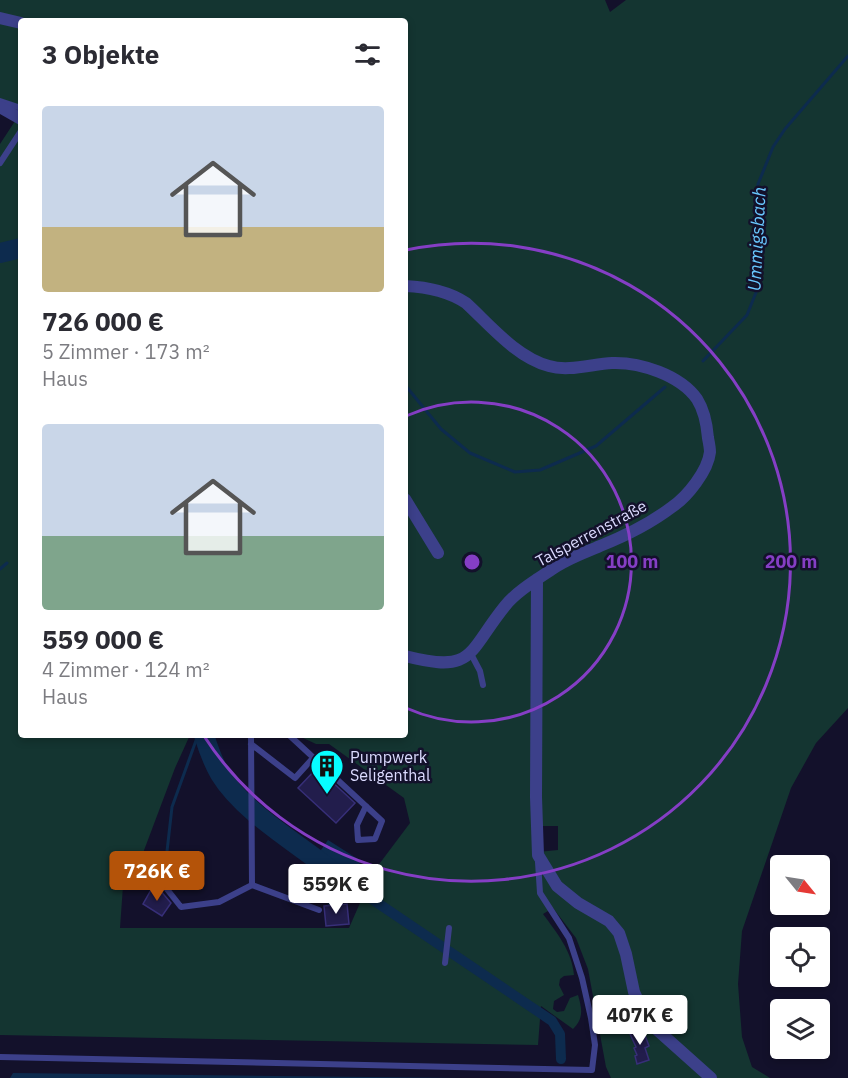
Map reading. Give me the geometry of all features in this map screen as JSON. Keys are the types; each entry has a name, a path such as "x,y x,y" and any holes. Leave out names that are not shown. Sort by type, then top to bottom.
{"street":[{"path":"0,18 18,22"},
{"path":"0,107 18,117"},
{"name":"Talsperrenstraße","path":"408,286 440,290 456,297 530,358 550,367 579,368 614,363 659,370 678,382 697,399 706,424 710,452 705,466 689,492 672,508 631,532 556,566 537,579 538,855"},
{"path":"408,504 438,554"},
{"path":"408,656 444,662 460,661 471,654 506,604 537,579"},
{"path":"538,855 557,886 578,903 609,921 619,933 627,954 634,993 643,1011 654,1027 711,1078"}],"lane":[{"path":"0,101 18,107"},
{"path":"0,163 18,135"},
{"path":"471,654 480,671 483,685"},
{"path":"251,738 252,885"},
{"path":"292,738 313,758 366,806 382,821 375,840 358,840 357,825 366,806"},
{"path":"251,744 295,778 313,758"},
{"name":"Talsperrenstraße","path":"0,1057 592,1070 595,1045 582,978 569,938 540,893 538,855"},
{"path":"159,879 181,907 219,902 252,885 319,910"},
{"path":"445,963 449,927"}],"green space":[{"path":"0,0 605,0 610,12 626,0 848,0 848,708 816,743 791,788 742,931 738,984 742,1037 752,1067 770,1078 611,1078 606,1067 588,969 576,938 553,908 543,914 567,950 574,975 560,979 559,985 564,995 554,1001 553,1009 557,1012 564,1011 570,998 578,995 581,1013 573,1029 541,1006 538,1045 0,1035 0,144 18,117 18,738 189,738 143,853 123,886 120,928 349,928 374,871 410,823 404,798 329,744 316,744 303,738 408,738 408,18 18,18 18,115 0,106","holes":["538,826 558,826 558,850 538,852"]}],"water":[{"path":"328,840 361,861 354,873 354,881 366,888 361,896 347,888 343,904 329,906 321,890 302,877"},
{"path":"13,1073 463,1078 10,1078"}],"building":[{"name":"Pumpwerk Seligenthal","path":"317,768 355,803 336,823 298,788"},
{"path":"159,889 171,903 162,916 143,904 151,890 156,894"},
{"path":"347,904 349,924 326,926 324,906"},
{"path":"643,1030 649,1046 645,1048 649,1060 637,1064 634,1048 636,1047 630,1034"}],"waterway":[{"name":"Ummigsbach","path":"703,361 747,315 757,290 758,184 773,147 785,129 848,56"},
{"path":"0,253 18,249"},
{"name":"Ummigsbach","path":"408,389 441,429 470,453 515,472 540,470 596,446 665,387"},
{"path":"0,569 7,563"},
{"path":"164,878 172,807 197,738"},
{"path":"205,738 215,765 230,788 256,814 332,871 332,876"},
{"path":"351,885 552,1021 560,1034 561,1059"}],"place":[{"name":"Pumpwerk Seligenthal","path":"327,795"}]}
